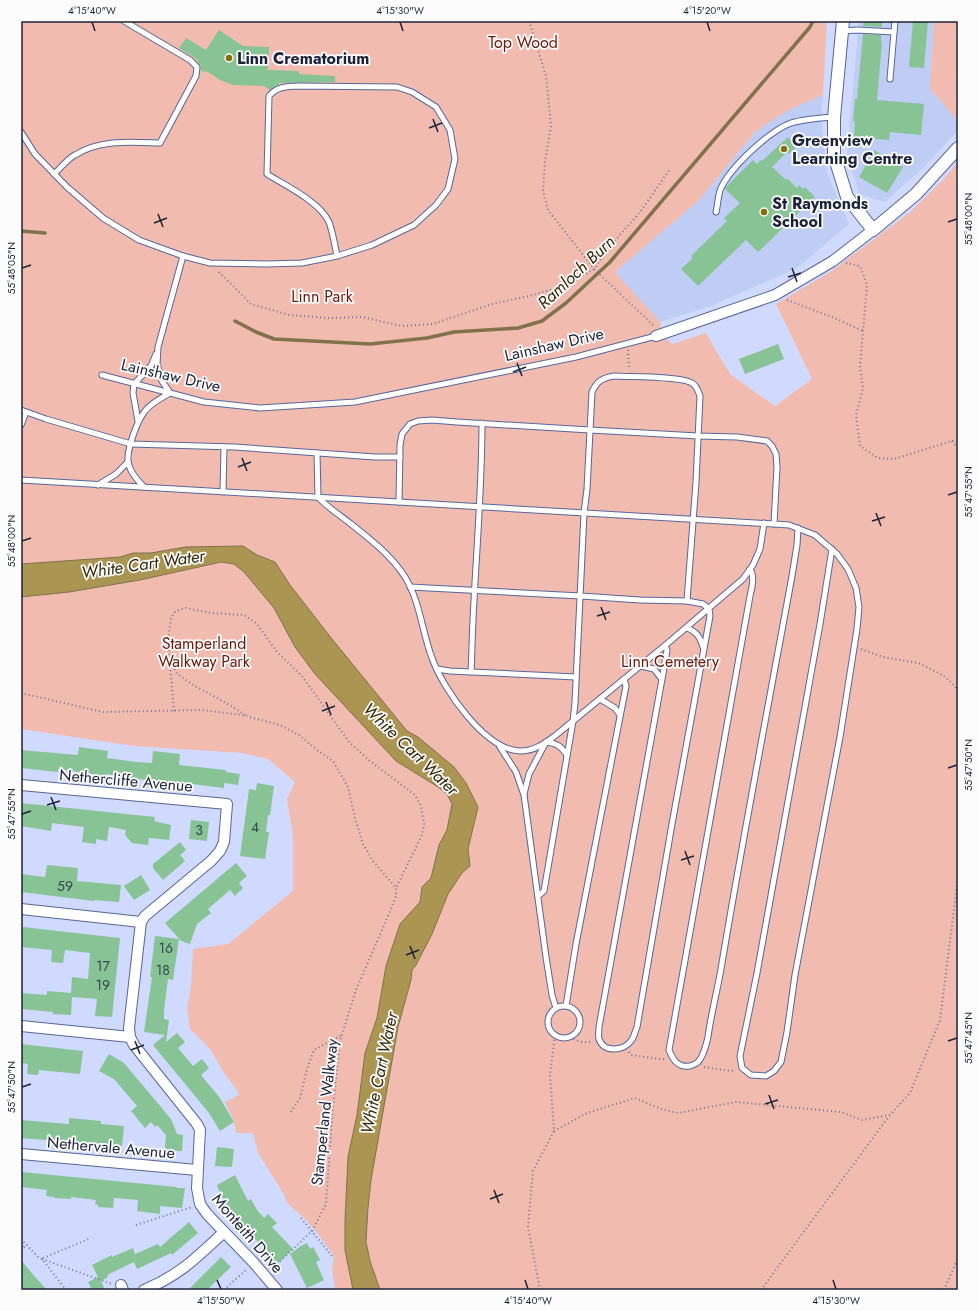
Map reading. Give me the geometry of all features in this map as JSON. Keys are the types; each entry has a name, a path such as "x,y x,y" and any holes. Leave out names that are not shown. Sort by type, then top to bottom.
{"street":[{"path":"843,26 834,117 834,155 847,197 873,230"},
{"name":"Lainshaw Drive","path":"659,335 775,295 833,261 916,194 958,148"},
{"name":"Nethercliffe Avenue","path":"21,785 228,804 224,842 220,852 145,916 141,922"},
{"path":"21,908 141,922 129,1028 130,1037 21,1026"},
{"name":"Monteith Drive","path":"130,1037 134,1045 197,1124 200,1130 197,1188 200,1204 207,1214 254,1263 277,1290"},
{"name":"Nethervale Avenue","path":"21,1154 198,1170"},
{"path":"144,1290 176,1274 194,1261 224,1232"}],"lane":[{"path":"54,174 74,155 94,146 114,142 160,143 196,76 197,67 190,60 124,21"},
{"path":"890,79 895,21"},
{"path":"843,26 857,30 894,32"},
{"path":"21,132 35,154 67,187 103,218 139,240 183,256 210,263 302,263 337,256 372,245 414,225 436,205 448,189 455,159 450,130 436,107 412,92 397,87 290,86 275,90 269,96 267,174 319,208 329,222 337,256"},
{"path":"716,212 721,188 737,166 763,140 790,124 834,117"},
{"path":"138,421 133,393 134,384 151,366 158,347 183,256"},
{"name":"Lainshaw Drive","path":"102,375 204,402 260,408 355,402 576,357 659,335"},
{"path":"144,487 136,479 128,462 131,444 138,421 146,410 158,400 170,393 162,381 157,364 158,347"},
{"path":"538,896 544,891 573,721 592,392 596,384 603,378 614,376 677,379 691,382 697,388 700,396 687,600"},
{"path":"21,425 24,411 131,444 224,447 375,457 400,457"},
{"path":"398,502 402,434 410,424 418,421 432,420 737,437 767,441 772,446 776,454 777,467 774,524"},
{"path":"471,672 478,552 482,423"},
{"path":"223,492 224,447"},
{"path":"317,453 318,497 326,506 350,523 374,544 405,577 415,600 432,658 442,681 455,702 474,724 507,749 522,751 537,748 546,742 641,666 744,579 760,549 764,523"},
{"path":"98,485 116,474 128,462"},
{"path":"21,480 764,523 789,525 815,535 837,554 848,568 856,588 859,607 858,629 840,737 795,975 781,1062 774,1071 766,1076 751,1075 742,1068 740,1056 757,973 832,550"},
{"path":"750,569 753,573 753,579 690,938 671,1032 669,1050 672,1058 678,1064 687,1066 694,1065 698,1062 706,1046 721,972 744,836 792,576 798,528"},
{"path":"410,587 640,600 687,600 703,604 709,609 710,616 670,832 637,1027 631,1041 623,1047 612,1050 605,1047 599,1039 599,1027 666,657 667,650 665,646"},
{"path":"687,628 693,630 698,635 704,648"},
{"path":"641,666 654,669 662,678"},
{"path":"436,669 576,677"},
{"path":"566,1006 579,928 626,686 624,679"},
{"path":"600,698 615,708 620,715"},
{"path":"546,742 555,743 562,748 567,755"},
{"path":"524,795 529,774 546,742"},
{"path":"499,744 516,772 524,795 552,995 556,1008"},
{"path":"566,1006 575,1011 580,1020 578,1030 570,1037 560,1037 555,1035 549,1027 549,1016 556,1008 566,1006"}],"path":[{"path":"529,21 546,76 551,126 545,161 543,191 548,210 594,269 659,335"},
{"path":"210,263 251,304 289,315 329,318 362,318 402,326 433,324 492,304 529,296 567,285 594,269 612,244 641,211 670,170"},
{"path":"833,261 860,266 867,285 860,366 863,388 856,415 860,446 878,458 894,459 952,441 958,441"},
{"path":"775,295 837,319 863,331"},
{"path":"628,344 630,377"},
{"path":"952,441 958,449"},
{"name":"Stamperland Walkway","path":"174,711 168,641 171,618 176,610 186,608 211,613 244,615 257,624 277,652 302,676 350,742 370,761 415,795 421,806 424,824 422,836 396,888 396,896 356,990 340,1041 333,1106 326,1204 312,1231 264,1276"},
{"path":"855,646 882,657 918,662 943,675 955,686 958,693"},
{"path":"170,661 177,674 249,717"},
{"path":"21,693 104,712 202,710 249,717 280,725 300,735 317,750 333,761 348,787 363,844 373,860 396,888"},
{"path":"761,1290 890,1115 910,1093 940,1020 958,877"},
{"path":"291,1112 300,1098 307,1069 314,1050 342,1035"},
{"path":"554,1131 550,1074 555,1035"},
{"path":"570,1037 577,1041 587,1043 599,1039"},
{"path":"623,1047 631,1055 660,1059 672,1058"},
{"path":"698,1062 704,1067 731,1071 742,1068"},
{"path":"540,1290 528,1227 532,1171 554,1131 587,1112 635,1098 661,1109 678,1113 736,1102 841,1112 862,1120 890,1115"},
{"path":"136,1225 200,1204"},
{"path":"301,1218 332,1256"},
{"path":"42,1259 91,1238"},
{"path":"21,1239 39,1258 122,1288"},
{"path":"21,1250 26,1244"},
{"path":"944,1290 958,1258"},
{"path":"42,1259 66,1290"},
{"path":"224,1290 254,1263"}],"shaded area":[{"path":"859,21 934,21 930,89 958,121 958,130 926,165 885,202 860,195 847,157"},
{"name":"St Raymonds School","path":"823,95 821,118 827,173 849,224 797,268 711,306 660,322 614,272 699,200 755,132 786,111"}],"green space":[{"name":"Linn Park","path":"21,21 827,21 823,95 786,111 755,132 699,200 615,272 660,322 662,335 672,344 706,333 731,375 775,406 812,379 776,304 830,272 909,213 942,181 958,162 958,1290 380,1290 370,1261 366,1242 371,1180 395,1044 352,1285 353,1290 335,1290 332,1268 334,1256 316,1231 289,1205 258,1153 253,1133 236,1133 234,1121 225,1102 239,1095 210,1049 190,1029 187,1009 191,986 193,949 228,944 293,891 293,835 287,799 295,782 268,759 242,753 134,746 21,729"},
{"path":"934,21 958,21 958,121 930,89"}],"water":[{"name":"White Cart Water","path":"243,546 257,555 275,562 290,585 332,639 407,731 418,737 454,767 466,783 478,807 468,849 470,866 462,873 448,894 432,934 412,970 411,980 398,1027 371,1180 368,1208 366,1242 370,1261 380,1290 353,1290 345,1250 348,1157 357,1115 365,1053 377,1018 386,966 400,924 420,902 422,887 431,878 439,845 447,830 452,804 447,794 396,761 315,674 295,647 274,608 244,572 234,564 221,562 140,580 69,592 21,597 21,564 120,557 133,553 151,553 185,547"}],"building":[{"path":"864,21 882,21 882,27 863,26"},
{"path":"913,21 928,21 924,68 909,67"},
{"name":"Linn Crematorium","path":"219,30 243,46 269,47 268,70 299,71 299,74 335,76 335,82 279,83 279,85 270,90 264,86 233,85 220,80 208,72 201,71 201,66 197,61 198,60 179,48 186,38 206,50"},
{"path":"863,34 881,35 882,42 877,100 924,104 921,135 890,132 889,140 854,137 855,121 853,121 855,99 857,99"},
{"path":"788,137 790,140 792,138 798,145 789,154 787,152 772,167 797,188 799,185 803,189 805,187 815,197 758,252 746,240 698,286 681,269 693,258 691,256 727,221 724,218 740,203 725,189 726,187 753,160 757,164 761,160 762,161"},
{"path":"874,150 903,167 887,193 859,177"},
{"path":"778,344 784,359 745,374 739,359"},
{"path":"79,747 108,751 107,758 137,762 152,763 153,751 180,754 179,765 226,770 226,772 240,774 238,785 224,783 224,788 176,782 152,781 106,774 105,776 58,769 58,772 21,768 21,750 78,755"},
{"path":"257,783 274,786 270,815 268,815 266,832 269,832 265,859 240,856 249,789 256,790"},
{"path":"21,803 155,817 154,821 171,825 169,840 149,838 148,845 132,843 125,835 126,830 109,827 107,841 96,839 96,844 82,842 84,827 52,823 51,831 21,826"},
{"path":"191,820 209,822 207,841 189,839"},
{"path":"180,842 186,850 180,855 185,861 163,880 153,868 153,864"},
{"path":"236,863 247,876 239,883 243,888 235,896 230,890 208,909 211,913 197,924 190,944 181,941 165,923"},
{"path":"47,865 78,868 77,881 121,885 119,902 94,901 21,892 21,874 45,877"},
{"path":"141,875 150,890 134,900 124,886"},
{"path":"23,927 120,938 112,1017 95,1016 97,999 72,997 71,1015 21,1009 21,993 47,995 47,991 71,993 72,977 88,979 90,953 65,950 63,963 51,962 52,950 21,947"},
{"path":"155,936 179,939 173,980 168,979 164,1010 164,1019 169,1020 166,1042 177,1033 185,1042 178,1048 193,1066 202,1059 209,1068 201,1075 220,1098 234,1122 220,1131 209,1113 153,1045 165,1035 144,1032 152,977 150,977"},
{"path":"21,1044 83,1051 80,1074 39,1070 38,1075 27,1074 28,1064 21,1063"},
{"path":"109,1054 124,1063 171,1119 177,1134 183,1135 182,1151 165,1150 166,1135 157,1125 155,1127 151,1122 145,1128 131,1111 137,1106 114,1079 99,1071"},
{"path":"69,1118 101,1121 101,1124 124,1126 122,1146 21,1138 21,1120 69,1124"},
{"path":"217,1147 234,1149 232,1167 215,1166"},
{"path":"21,1172 185,1188 182,1208 160,1206 160,1214 137,1211 138,1200 114,1198 113,1208 98,1207 98,1205 95,1204 96,1200 71,1197 71,1199 54,1198 46,1196 47,1190 21,1187"},
{"path":"235,1175 248,1201 251,1199 257,1210 264,1218 268,1214 277,1223 272,1227 293,1249 276,1265 269,1257 271,1256 241,1224 238,1226 235,1222 217,1186"},
{"path":"189,1222 198,1233 172,1255 171,1253 137,1269 134,1262 107,1275 108,1277 101,1281 105,1290 92,1290 88,1282 98,1277 92,1265 112,1255 112,1257 133,1248 135,1254 158,1244 160,1247"},
{"path":"307,1243 310,1249 313,1247 320,1260 316,1262 324,1280 307,1288 290,1254"},
{"path":"221,1257 231,1267 207,1290 188,1290"},
{"path":"21,1260 35,1277 47,1290 21,1290"}],"waterway":[{"name":"Ramloch Burn","path":"235,321 274,339 370,344 427,338 454,332 518,328 542,321 566,303 610,262 810,27 813,21"},
{"name":"Ramloch Burn","path":"21,231 45,233"}],"place":[{"name":"Linn Crematorium","path":"229,58"},
{"name":"Greenview Learning Centre","path":"784,149"},
{"name":"St Raymonds School","path":"764,212"}],"park label":[{"name":"Top Wood","path":"523,42"},
{"name":"Stamperland Walkway Park","path":"204,652"},
{"name":"Linn Cemetery","path":"670,661"}]}
